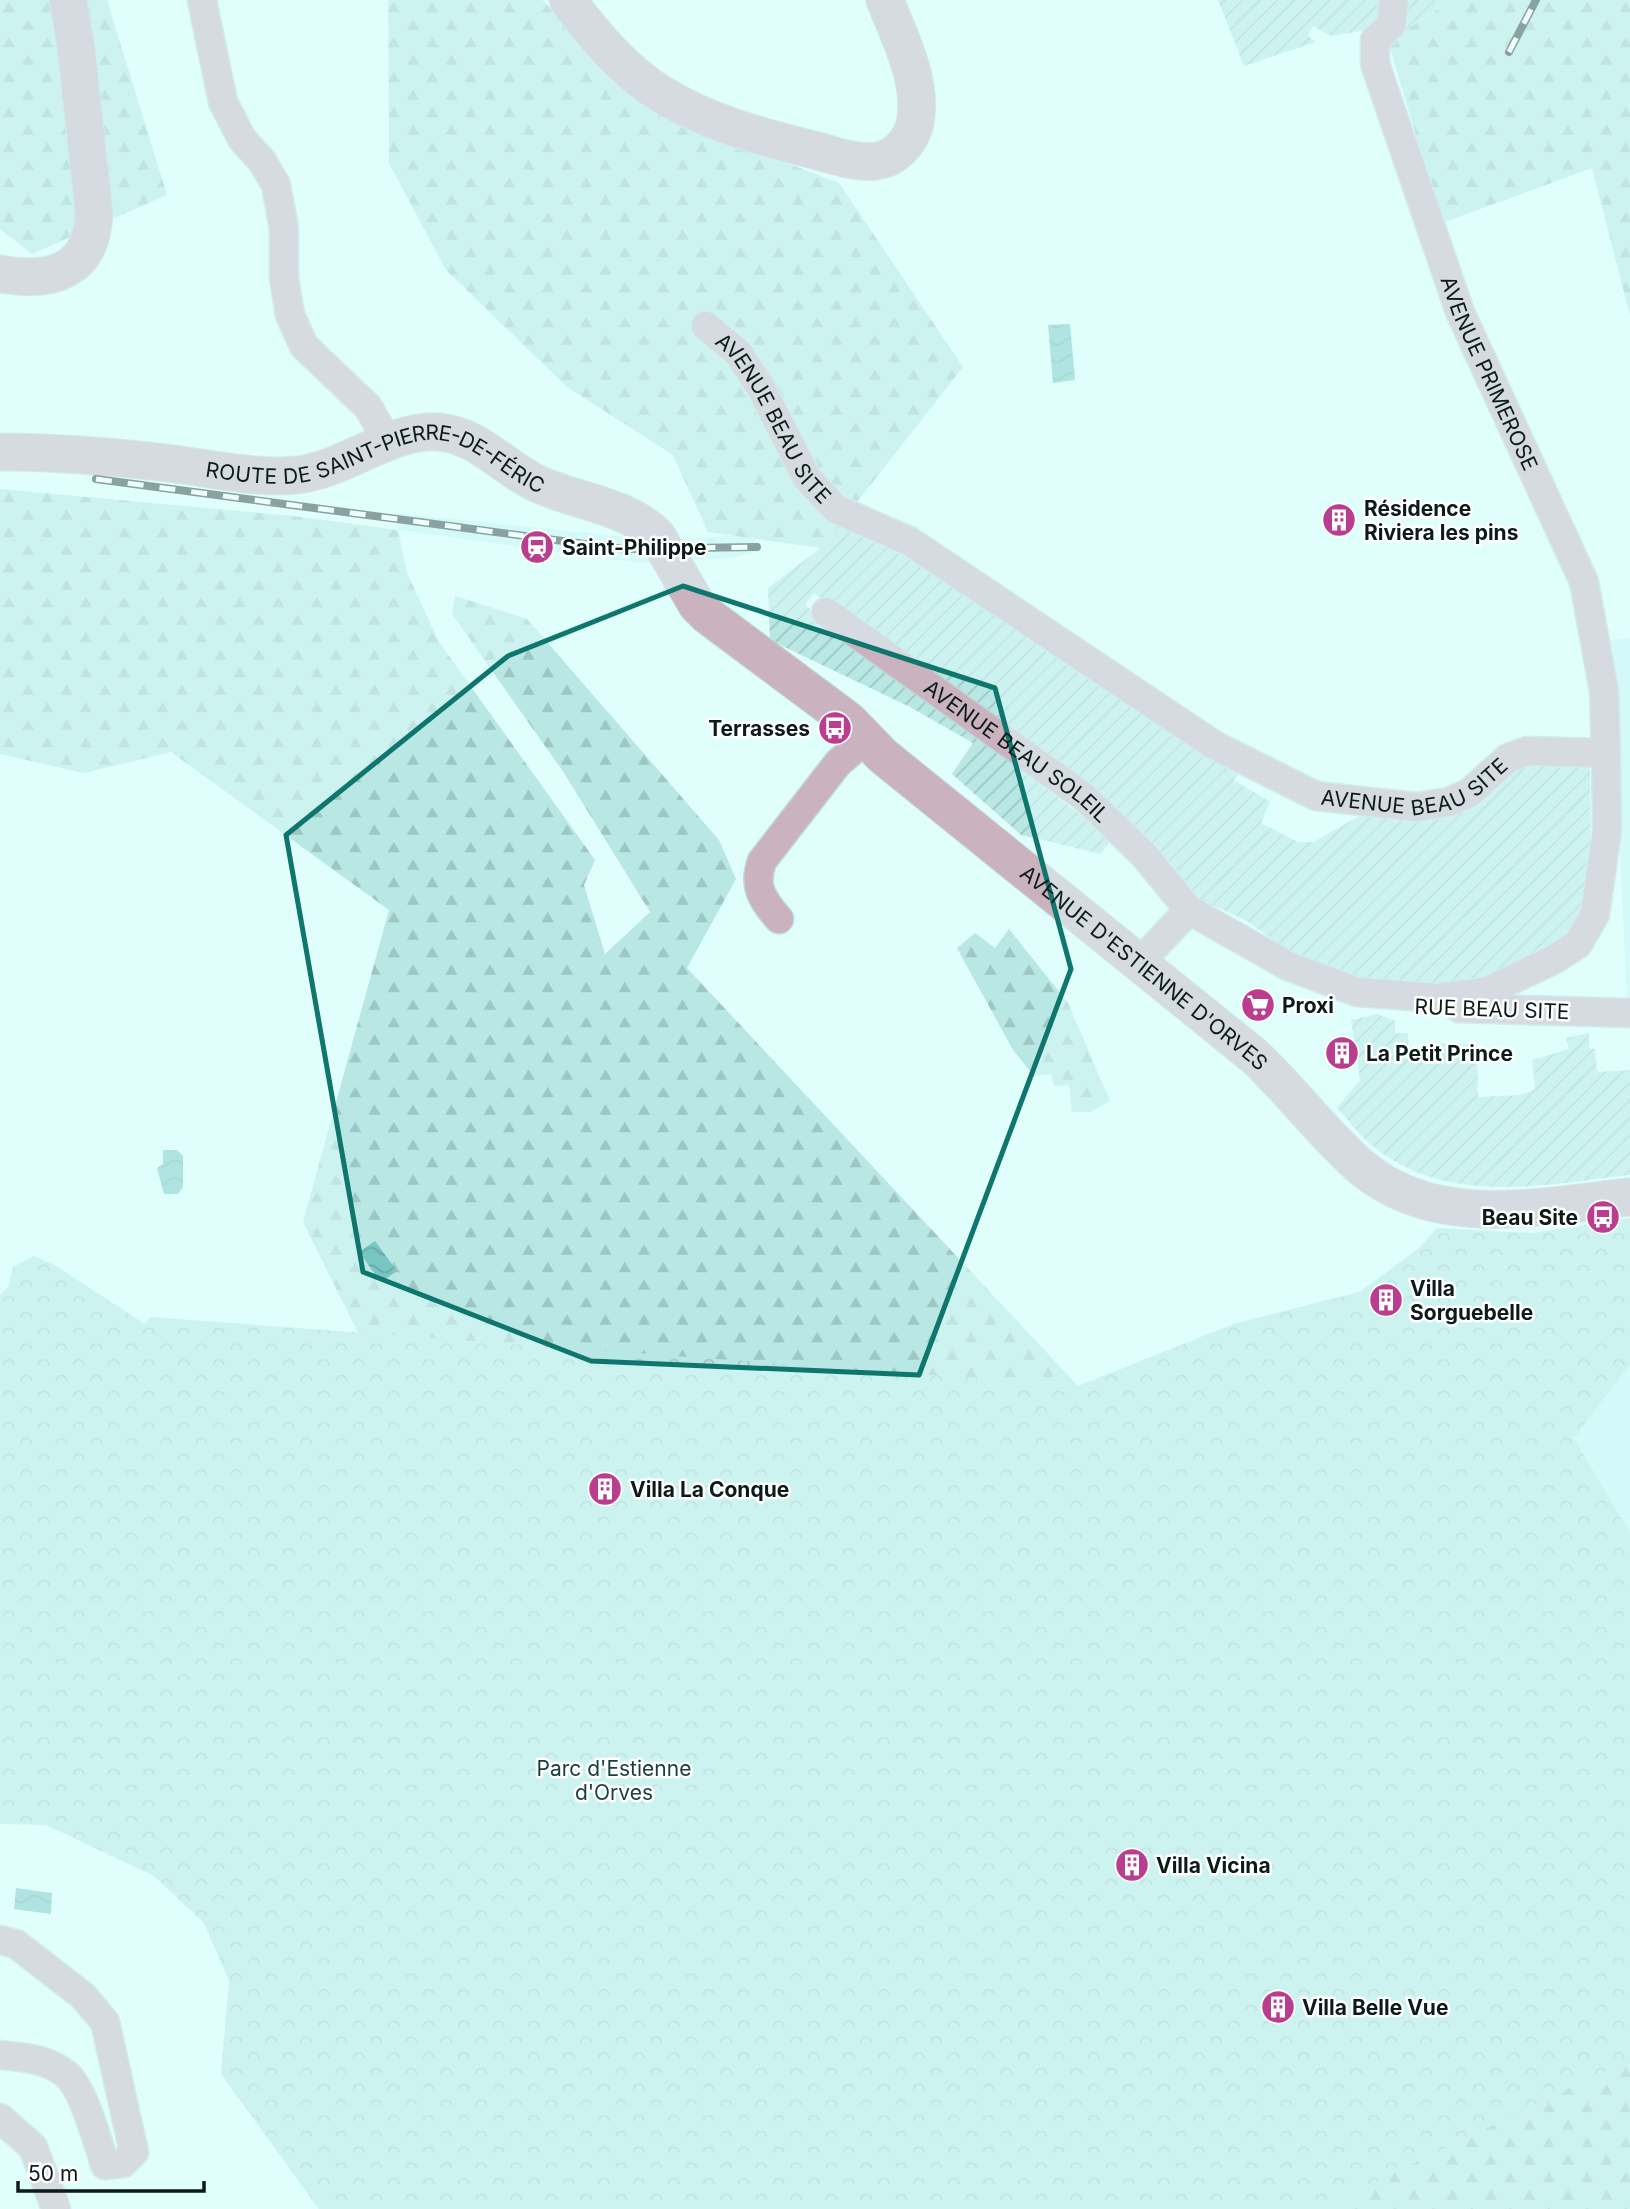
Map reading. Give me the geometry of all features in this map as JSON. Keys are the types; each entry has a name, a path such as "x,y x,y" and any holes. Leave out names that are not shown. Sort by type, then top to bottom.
{"street":[{"path":"0,274 29,279 51,276 70,268 94,233 79,75 68,0"},
{"path":"202,0 223,102 242,139 262,161 276,185 284,229 284,278 290,315 304,346 368,407 389,443"},
{"path":"568,0 587,27 621,62 659,93 707,119 796,146 875,162 892,156 907,142 916,114 917,92 885,0"},
{"name":"AVENUE PRIMEROSE","path":"1394,0 1391,25 1375,40 1375,64 1460,312 1584,582 1604,691 1606,753"},
{"name":"AVENUE BEAU SITE","path":"706,326 738,353 761,388 807,478 836,509 909,541 1214,745 1316,796 1427,806 1449,802 1469,793 1508,758 1527,751 1606,753"},
{"name":"ROUTE DE SAINT-PIERRE-DE-FÉRIC","path":"0,452 99,455 219,470 297,475 323,470 417,433 438,432 463,437 508,467 550,490 634,517 657,536 697,605"},
{"name":"AVENUE D'ESTIENNE D'ORVES","path":"697,605 849,721 892,764 1253,1055 1282,1082 1325,1132 1362,1167 1391,1188 1427,1202 1468,1209 1502,1210 1630,1197"},
{"name":"AVENUE BEAU SOLEIL","path":"825,612 1084,797 1144,855 1189,910"},
{"path":"779,919 758,890 757,876 762,861 838,763 866,739"},
{"path":"1140,962 1189,910 1288,966 1357,992 1437,998 1486,992 1555,959 1578,943 1595,914 1607,831 1606,753"},
{"name":"RUE BEAU SITE","path":"1357,992 1390,1006 1630,1013"},
{"path":"0,1940 16,1944 83,1996 105,2022 134,2152 122,2163 105,2165 87,2110 68,2076 33,2058 0,2055"},
{"path":"0,2118 33,2147 56,2209"}],"highlighted area":[{"path":"683,586 995,688 1071,969 919,1375 591,1361 363,1272 286,835 508,656"}],"shaded area":[{"path":"394,513 635,538 688,539 752,534 759,551 732,558 640,563 398,530"},
{"path":"1630,638 1630,1003 1627,1002 1610,640"},
{"path":"1630,1364 1630,1533 1574,1438"}],"green space":[{"path":"0,0 107,0 167,195 32,254 0,229"},
{"path":"388,0 542,0 661,115 839,183 963,367 821,548 708,532 673,455 567,387 446,270 389,163"},
{"path":"1218,0 1383,0 1377,28 1331,36 1313,26 1308,36 1316,42 1244,66"},
{"path":"1405,0 1452,0 1398,35"},
{"path":"1452,0 1630,0 1630,315 1592,168 1442,223 1388,41"},
{"name":"Parc d'Estienne d'Orves","path":"0,489 293,516 398,530 407,573 439,642 595,860 584,885 605,954 650,912 564,773 452,614 455,596 527,619 719,840 736,879 687,968 1078,1386 1234,1324 1360,1292 1418,1249 1628,1366 1574,1438 1630,1533 1630,2209 426,2209 392,1401 303,1222 389,910 171,752 84,773 0,754"},
{"path":"844,519 867,528 1239,772 1234,780 1270,802 1261,823 1298,842 1314,842 1373,808 1449,808 1515,760 1590,766 1591,895 1566,944 1492,981 1457,987 1362,978 1298,958 1247,921 1201,900 814,593 805,605 1112,839 1101,854 1021,835 952,774 973,743 910,707 770,640 768,588 821,548"},
{"path":"1009,929 1068,1003 1110,1101 1090,1112 1072,1112 1069,1085 1054,1086 1051,1074 1034,1076 1013,1050 957,948 975,933 995,948"},
{"path":"1378,1014 1395,1021 1395,1033 1408,1033 1409,1056 1440,1054 1441,1043 1477,1045 1478,1097 1521,1095 1535,1089 1532,1060 1569,1049 1566,1038 1589,1033 1589,1048 1595,1049 1597,1072 1630,1070 1630,1175 1495,1187 1430,1177 1399,1164 1361,1136 1337,1108 1360,1080 1351,1020"},
{"name":"Parc d'Estienne d'Orves","path":"1630,1218 1630,1364 1574,1438 1630,1533 1630,2059 1350,2194 1347,2209 319,2209 221,2074 229,1981 204,1923 154,1876 46,1825 0,1824 0,1295 8,1287 13,1267 34,1256 56,1266 145,1324 150,1317 1079,1386 1234,1324 1360,1292 1418,1249 1437,1228 1532,1233"}],"water":[{"path":"1070,324 1075,380 1053,383 1048,325"},
{"path":"163,1150 177,1150 183,1156 183,1187 178,1194 164,1194 157,1168 163,1164"},
{"path":"375,1241 397,1271 381,1282 359,1252"},
{"path":"16,1888 52,1893 51,1914 14,1909"}],"railway":[{"path":"1509,52 1536,0"},
{"path":"96,479 623,549 757,547"}],"place":[{"name":"Résidence Riviera les pins","path":"1339,520"},
{"name":"Saint-Philippe","path":"537,547"},
{"name":"Terrasses","path":"835,728"},
{"name":"Proxi","path":"1258,1005"},
{"name":"La Petit Prince","path":"1342,1053"},
{"name":"Beau Site","path":"1603,1217"},
{"name":"Villa Sorguebelle","path":"1386,1300"},
{"name":"Villa La Conque","path":"605,1489"},
{"name":"Villa Vicina","path":"1132,1865"},
{"name":"Villa Belle Vue","path":"1278,2007"}]}
